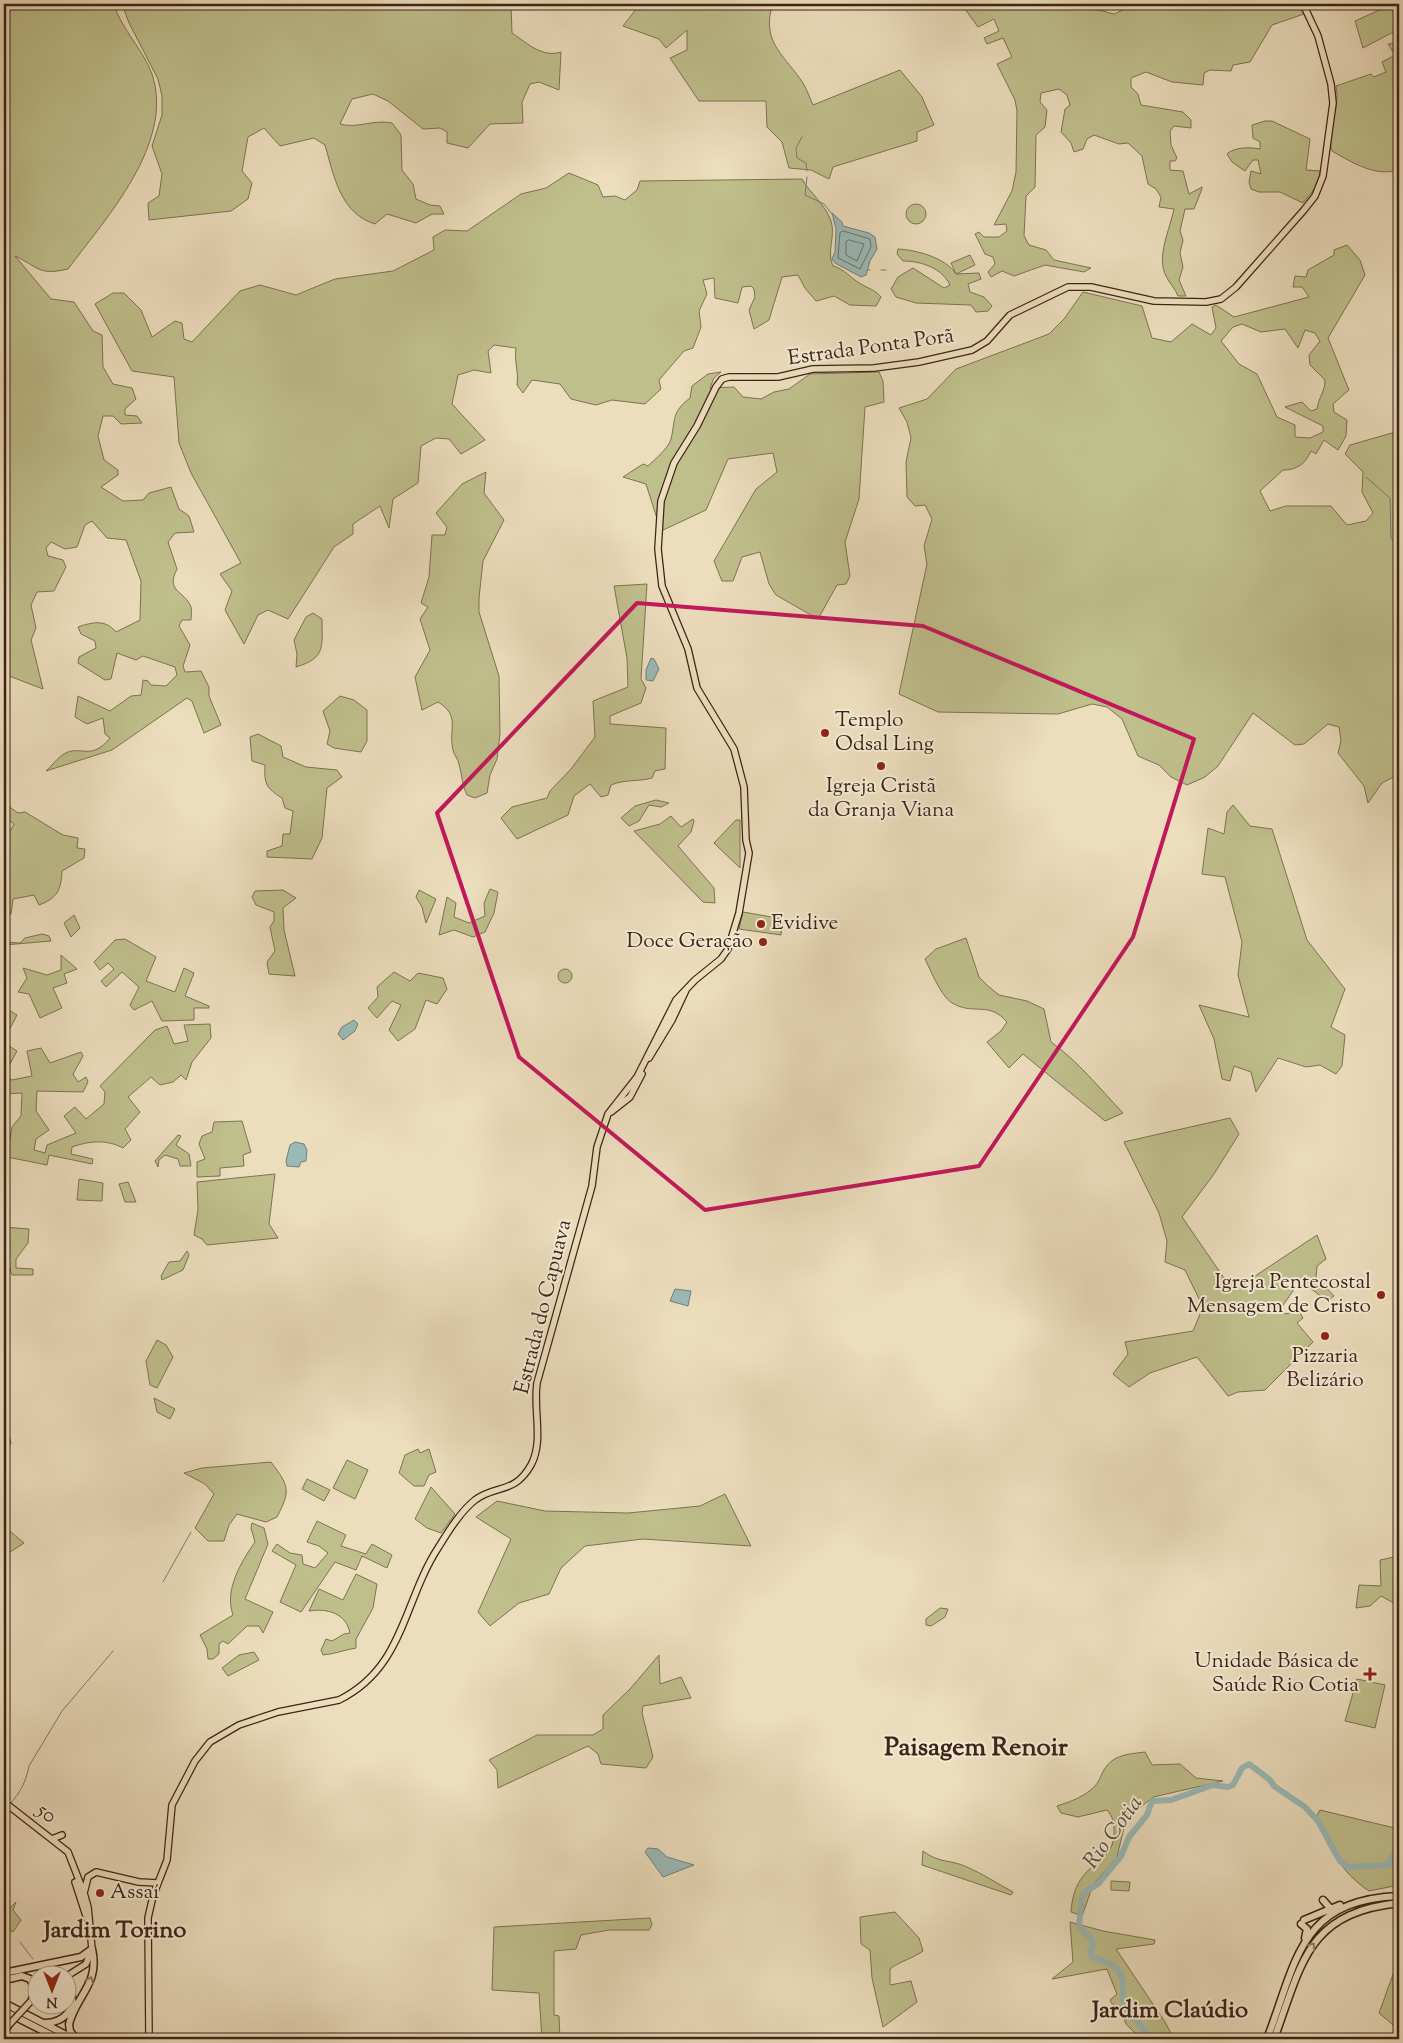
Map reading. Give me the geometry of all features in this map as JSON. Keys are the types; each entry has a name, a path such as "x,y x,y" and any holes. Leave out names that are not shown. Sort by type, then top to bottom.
{"highway":[{"path":"1267,2039 1304,1942 1307,1929 1302,1922 1330,1908 1363,1900 1399,1896"},
{"path":"1323,1900 1330,1908"},
{"path":"1304,1942 1327,1916 1363,1900"},
{"path":"1274,2039 1301,1965 1312,1945 1322,1934 1353,1913 1367,1908 1399,1903"},
{"path":"4,1973 81,1957 92,1949 96,1964 93,1974 69,2024 70,2032 75,2039"},
{"path":"4,1980 22,1976 28,1978"},
{"path":"5,2002 75,2039"},
{"path":"5,2012 59,2039"},
{"path":"44,2023 60,2021 65,2016"}],"main road":[{"name":"Estrada Ponta Porã","path":"662,586 658,532 661,501 666,481 674,463 706,410 716,387 725,377 778,376 813,369 874,368 919,362 972,350 987,341 1010,315 1068,287 1091,287 1154,301 1206,302 1221,300 1245,277 1304,210 1315,196 1323,176 1332,94 1329,70 1318,36 1303,4"},
{"name":"Estrada do Capuava","path":"149,2039 148,1918 167,1860 172,1806 202,1750 222,1734 256,1718 330,1703 349,1695 360,1686 386,1659 431,1560 464,1512 480,1497 514,1485 531,1465 538,1447 535,1407 537,1384 592,1186 597,1148 608,1114 628,1095 687,988 721,959 728,949 740,913 749,853 746,840 744,787 734,749 698,688 688,649 662,586"},
{"name":"50","path":"6,1804 68,1852 88,1906"},
{"path":"52,1839 62,1835"},
{"path":"62,1846 90,1928"},
{"path":"84,1893 88,1877 96,1872 139,1882 158,1883"},
{"path":"78,1969 86,1964 92,1949 88,1906 81,1902"},
{"path":"6,2028 28,2004"}],"highlighted area":[{"path":"637,603 923,626 1194,739 1133,937 979,1166 705,1210 519,1057 437,813"}],"green space":[{"path":"4,4 114,4 117,13 152,74 157,100 154,126 146,153 133,178 100,227 68,269 44,271 15,256 51,299 74,302 93,331 102,335 103,367 113,384 132,388 136,399 125,409 125,415 137,416 142,423 121,424 113,416 103,416 98,436 104,460 118,470 118,475 101,487 123,501 143,500 149,493 171,487 179,509 189,516 194,532 175,533 168,542 177,569 173,582 177,591 191,607 191,620 182,620 179,626 190,645 183,666 185,672 201,671 209,687 209,696 221,725 204,733 192,701 187,698 112,750 46,771 64,754 70,751 91,751 97,749 110,738 105,734 103,718 87,724 75,717 78,696 110,711 131,696 141,695 143,680 148,681 151,685 166,686 177,675 175,667 143,656 136,660 117,653 111,679 105,680 78,663 79,657 96,648 95,641 81,634 78,627 103,623 116,632 140,620 141,581 126,540 107,538 92,521 85,525 77,547 65,549 51,542 46,548 48,556 63,560 66,567 54,591 37,592 31,605 36,628 31,640 43,689 4,674"},
{"path":"122,4 511,4 512,33 541,51 547,53 561,52 559,90 539,82 530,84 522,102 523,123 490,124 468,148 447,143 447,132 440,128 423,129 388,101 373,94 352,99 340,124 392,123 401,135 402,170 413,184 416,199 430,205 440,206 444,214 432,214 416,223 387,214 375,224 363,219 346,202 340,192 325,145 314,138 280,146 264,128 248,137 242,171 252,183 248,199 231,211 149,220 148,203 159,196 162,174 152,146 162,115 162,96 158,79 129,23"},
{"path":"640,4 783,4 783,6 771,10 770,32 778,50 803,83 813,105 900,70 922,97 934,125 917,132 917,141 833,167 829,179 811,170 789,168 782,142 767,127 766,101 699,101 670,58 687,50 687,30 666,48 659,39 623,26"},
{"path":"971,4 1090,4 1091,8 1114,14 1132,6 1145,7 1150,4 1298,4 1304,14 1272,25 1250,62 1233,65 1231,71 1210,70 1204,73 1203,85 1172,82 1146,72 1131,78 1131,87 1138,94 1141,105 1183,112 1191,120 1191,128 1174,126 1170,131 1171,145 1177,158 1175,161 1170,161 1170,170 1183,171 1189,194 1202,187 1194,209 1185,209 1180,231 1183,240 1180,253 1183,267 1179,280 1186,296 1178,296 1167,279 1163,268 1163,252 1174,209 1159,207 1161,197 1156,189 1148,184 1142,156 1128,143 1119,144 1094,135 1087,139 1083,149 1074,152 1071,143 1061,132 1065,109 1070,105 1067,95 1059,89 1041,93 1040,102 1047,110 1045,127 1036,135 1035,187 1026,196 1024,236 1029,245 1046,250 1054,260 1091,268 1084,272 1045,265 1014,276 1002,271 991,277 988,272 995,264 993,257 985,254 975,234 979,232 984,237 999,237 1007,231 1006,224 994,225 1012,191 1016,172 1017,111 1015,100 997,64 1012,57 1003,38 987,44 984,38 999,31 994,19 978,27 965,9"},
{"path":"1393,4 1399,5 1399,29 1363,48 1355,21"},
{"path":"1399,43 1399,170 1381,172 1364,168 1332,151 1330,135 1337,94 1336,86 1371,74 1374,77 1386,72 1382,62 1395,55 1388,44"},
{"path":"1272,121 1310,139 1306,170 1320,171 1319,183 1303,203 1280,192 1259,192 1251,189 1249,182 1251,171 1261,174 1258,160 1253,160 1245,171 1232,162 1227,154 1242,148 1260,149 1260,142 1253,138 1252,125"},
{"path":"569,173 598,185 603,197 615,196 625,200 637,190 640,181 802,179 825,209 831,221 830,255 833,266 841,269 881,297 876,306 850,305 834,296 816,301 805,288 798,275 782,277 769,320 754,329 749,310 755,297 754,289 751,286 742,287 738,303 715,298 714,278 703,280 707,294 699,311 701,327 693,348 684,351 659,380 661,389 645,404 612,400 596,405 571,399 560,384 532,380 523,393 517,385 516,348 494,345 488,351 491,373 474,370 458,375 452,404 485,440 461,454 449,439 436,438 421,446 418,483 393,499 389,528 380,506 353,524 353,534 334,547 288,619 268,610 258,615 244,644 225,610 232,591 220,574 241,563 191,473 179,443 174,377 132,371 95,304 113,293 124,293 141,310 152,337 175,321 182,323 184,339 192,342 240,291 260,285 296,295 335,279 393,271 434,250 433,237 445,230 467,231 521,194 546,188"},
{"path":"916,204 923,207 926,214 923,221 916,224 909,221 906,214 909,207"},
{"path":"1347,245 1360,260 1365,275 1328,338 1349,390 1333,404 1334,412 1347,420 1346,436 1338,450 1324,440 1316,454 1311,451 1300,465 1292,469 1283,470 1260,491 1270,511 1286,506 1331,506 1347,525 1366,521 1373,513 1362,492 1363,472 1345,454 1350,445 1399,431 1399,774 1382,783 1368,803 1364,786 1338,753 1341,741 1339,727 1328,724 1304,744 1295,745 1253,713 1218,766 1205,777 1187,785 1171,777 1159,765 1138,756 1122,719 1107,707 1092,704 1058,714 938,712 899,694 927,564 924,546 932,519 925,505 915,506 907,497 906,462 911,438 907,422 899,408 927,399 956,369 1049,334 1064,319 1083,292 1142,306 1152,338 1171,342 1192,324 1211,335 1216,328 1212,307 1216,305 1234,317 1309,297 1302,287 1293,287 1295,276 1306,277 1308,270 1334,255 1334,250","holes":["1242,324 1261,332 1285,329 1298,348 1305,330 1315,333 1320,341 1309,355 1310,365 1325,380 1317,409 1311,411 1302,402 1285,407 1323,426 1323,432 1310,438 1295,437 1295,425 1277,417 1257,374 1239,364 1221,341 1233,327"]},
{"path":"898,249 914,251 938,259 956,274 979,273 981,279 968,284 970,292 984,297 992,306 988,311 976,312 971,305 916,303 896,297 891,289 898,277 913,268 944,288 950,285 942,274 936,270 917,262 903,261 897,254"},
{"path":"970,255 975,265 956,274 951,263"},
{"path":"721,372 714,378 710,388 734,387 743,397 761,399 774,392 789,389 810,374 879,372 883,381 884,402 865,407 859,499 845,542 850,576 846,584 837,585 818,619 776,595 769,584 760,552 742,557 733,581 722,581 714,561 756,489 777,472 773,453 728,459 706,510 661,531 646,484 623,477 643,464 648,466 661,454 671,439 677,412 690,398 692,386 708,374"},
{"path":"486,472 484,493 504,520 483,561 479,598 479,612 499,676 500,733 497,759 490,775 487,793 475,798 467,795 453,750 452,718 445,707 438,702 422,710 415,677 430,650 420,619 428,607 421,603 429,577 432,535 445,535 447,527 436,513 462,484"},
{"path":"647,584 641,679 646,688 641,703 610,716 610,724 666,728 665,769 655,771 652,778 611,785 608,795 601,797 590,784 574,796 568,815 517,839 501,818 512,807 547,798 550,791 571,769 595,737 593,701 628,687 627,658 614,586"},
{"path":"313,613 322,619 322,644 313,660 296,667 297,654 294,640 306,617"},
{"path":"340,696 354,700 367,710 367,741 361,752 334,748 327,744 330,731 323,711"},
{"path":"258,734 281,746 283,757 306,767 337,770 342,777 327,788 322,838 312,859 267,857 267,851 282,846 283,834 290,834 293,811 285,808 282,798 267,785 265,765 252,761 250,737"},
{"path":"656,800 669,803 661,807 649,805 639,821 629,826 621,818 635,806"},
{"path":"4,803 18,813 25,812 63,835 78,838 77,848 85,849 84,858 62,871 59,889 50,900 39,905 34,895 13,899 11,914 4,913 4,832 11,830 14,824 4,816"},
{"path":"1233,805 1250,826 1272,829 1307,940 1345,989 1331,1027 1345,1035 1342,1066 1336,1074 1320,1065 1306,1067 1278,1058 1256,1092 1251,1072 1234,1066 1230,1081 1222,1079 1214,1039 1199,1005 1249,1017 1238,975 1242,942 1225,877 1202,874 1208,828 1224,834 1227,812"},
{"path":"671,816 681,827 693,819 691,832 678,846 714,888 715,903 703,902 634,831 660,824"},
{"path":"736,820 740,820 740,868 714,843"},
{"path":"490,889 498,892 494,913 485,932 473,937 454,930 439,935 447,897 456,903 454,917 469,923 485,916 484,903"},
{"path":"283,890 296,898 283,908 284,930 295,976 269,974 267,962 275,951 270,927 274,921 274,912 256,905 252,897 255,891"},
{"path":"419,890 436,899 426,923 422,907 416,897"},
{"name":"Evidive","path":"743,912 783,919 781,935 739,929"},
{"path":"74,915 80,928 71,937 64,923"},
{"path":"42,934 49,936 51,941 4,945 4,942 20,943 25,938"},
{"path":"966,938 979,977 999,995 1027,1001 1044,1009 1051,1042 1080,1066 1123,1113 1105,1121 1023,1054 1009,1068 987,1042 1001,1031 1007,1022 994,1012 961,1007 945,997 925,959 936,949"},
{"path":"125,939 156,957 146,981 175,992 184,968 194,973 185,996 209,1006 209,1008 194,1008 194,1020 162,1021 152,1001 134,1010 130,1005 139,987 122,972 106,987 101,981 114,969 108,963 100,970 94,962 115,940"},
{"path":"61,955 77,969 64,974 67,983 53,988 62,1008 40,1018 29,994 18,992 27,978 23,968 47,975 61,970"},
{"path":"562,969 568,969 572,976 568,983 562,983 558,979 558,973"},
{"path":"394,972 410,981 418,973 443,978 447,989 437,1004 426,1000 415,1029 398,1041 389,1030 401,1005 392,1001 377,1018 368,1008 378,997 377,987"},
{"path":"4,1007 17,1015 4,1040"},
{"path":"210,1024 211,1038 192,1062 186,1080 181,1075 173,1082 160,1085 151,1077 128,1097 140,1112 125,1129 131,1140 123,1148 104,1142 85,1143 72,1147 71,1154 93,1159 92,1164 49,1155 47,1165 7,1157 12,1127 21,1116 22,1093 4,1094 4,1075 12,1080 32,1076 27,1051 41,1048 50,1063 81,1052 83,1056 73,1074 78,1082 86,1077 88,1082 83,1092 37,1091 36,1111 49,1130 36,1139 34,1150 45,1153 47,1145 76,1133 64,1116 75,1107 86,1119 104,1104 105,1092 100,1086 155,1030 167,1026 174,1044 188,1041 184,1025"},
{"path":"4,1043 17,1051 4,1075"},
{"path":"1230,1118 1239,1134 1214,1174 1182,1217 1224,1278 1237,1288 1317,1235 1326,1259 1317,1266 1316,1277 1334,1296 1327,1301 1297,1278 1290,1281 1293,1291 1281,1308 1285,1314 1299,1311 1303,1318 1297,1323 1313,1342 1265,1390 1238,1392 1228,1396 1197,1357 1150,1373 1129,1387 1113,1374 1128,1354 1125,1342 1193,1331 1203,1307 1185,1270 1165,1262 1167,1241 1159,1213 1124,1142"},
{"path":"242,1121 251,1152 243,1155 244,1166 220,1168 220,1176 197,1177 197,1162 205,1159 199,1144 202,1136 212,1132 214,1122"},
{"path":"178,1135 181,1136 176,1145 189,1154 191,1166 180,1166 178,1159 165,1155 159,1160 158,1167 155,1161"},
{"path":"275,1174 269,1224 278,1238 207,1245 202,1239 194,1235 198,1210 197,1182"},
{"path":"79,1179 103,1183 102,1201 77,1200"},
{"path":"128,1182 136,1202 125,1202 119,1184"},
{"path":"4,1227 29,1229 28,1243 16,1259 16,1268 33,1269 33,1275 12,1275 9,1266 10,1244 4,1243"},
{"path":"187,1251 189,1255 183,1270 162,1280 161,1276 169,1262 180,1261"},
{"path":"157,1340 166,1345 173,1357 157,1388 150,1385 146,1361"},
{"path":"154,1398 175,1409 170,1419 157,1412"},
{"path":"4,1413 11,1443 4,1455"},
{"path":"418,1449 420,1453 429,1449 436,1472 429,1475 424,1486 414,1486 399,1473 405,1455"},
{"path":"347,1460 368,1470 355,1499 333,1488"},
{"path":"271,1462 282,1477 286,1488 286,1494 277,1517 266,1522 237,1514 229,1525 224,1541 208,1541 195,1528 214,1494 205,1484 184,1473 202,1468"},
{"path":"307,1479 330,1490 324,1501 302,1489"},
{"path":"431,1487 455,1514 441,1533 427,1528 415,1519"},
{"path":"725,1494 751,1546 643,1539 585,1546 561,1568 549,1594 519,1603 490,1626 478,1612 511,1539 476,1517 497,1501 545,1511 628,1513 700,1506"},
{"path":"4,1521 5,1527 24,1543 4,1556"},
{"path":"317,1521 346,1535 341,1546 366,1554 372,1544 392,1555 387,1568 362,1556 356,1570 335,1562 301,1612 280,1602 296,1565 272,1551 277,1544 290,1553 302,1555 303,1564 315,1568 328,1553 319,1546 307,1542"},
{"path":"252,1523 264,1528 268,1544 245,1599 273,1612 263,1633 259,1626 247,1626 228,1644 223,1641 219,1644 219,1654 213,1659 208,1659 207,1649 200,1635 233,1615 231,1606 232,1586 244,1558 255,1542 251,1528"},
{"path":"1399,1543 1399,1606 1381,1596 1370,1606 1356,1608 1359,1585 1381,1586 1380,1560 1394,1557"},
{"path":"356,1574 377,1584 373,1608 356,1639 356,1648 323,1655 321,1650 326,1639 332,1641 344,1634 350,1633 348,1626 335,1613 322,1610 309,1611 319,1589 343,1600"},
{"path":"940,1608 948,1609 945,1617 931,1626 926,1625 926,1619"},
{"path":"254,1652 259,1660 228,1676 222,1668 239,1655"},
{"path":"659,1655 660,1684 681,1677 691,1698 643,1706 642,1713 653,1757 646,1768 601,1764 598,1754 588,1746 498,1788 497,1770 489,1760 537,1735 593,1735 603,1729 603,1715 630,1689"},
{"path":"1357,1679 1385,1685 1375,1728 1345,1721"},
{"path":"1145,1752 1152,1765 1180,1764 1196,1778 1223,1781 1153,1797 1126,1819 1117,1857 1093,1885 1082,1916 1071,1912 1073,1897 1078,1883 1109,1850 1114,1837 1114,1827 1112,1818 1107,1810 1078,1817 1061,1813 1057,1806 1078,1798 1091,1790 1112,1761 1122,1756"},
{"path":"1320,1810 1399,1829 1399,1885 1369,1891 1359,1884 1343,1868 1330,1849 1316,1817"},
{"path":"923,1851 940,1860 967,1867 1013,1892 1011,1895 922,1865"},
{"path":"1111,1881 1130,1882 1129,1891 1111,1890"},
{"path":"16,1902 13,1910 21,1920 13,1932 4,1927 4,1913"},
{"path":"895,1912 919,1938 923,1951 890,1969 890,1985 911,1981 917,2002 883,2027 872,1978 870,1950 861,1944 860,1917"},
{"path":"650,1918 652,1925 649,1930 609,1930 581,1935 576,1949 554,1951 554,2015 559,2016 560,2039 542,2039 539,1993 492,1990 494,1927"},
{"path":"1070,1922 1103,1931 1155,1940 1154,1944 1116,1949 1165,2022 1174,2039 1141,2039 1126,2024 1120,2006 1112,2004 1110,2000 1117,1994 1107,1969 1052,1979 1073,1962"},
{"path":"1399,1958 1399,2030 1379,2013"}],"water":[{"path":"832,213 842,222 843,226 869,233 875,237 877,249 870,261 866,275 861,277 835,263 832,259 835,252 836,229"},
{"path":"651,658 654,659 659,669 653,681 646,680 646,670"},
{"path":"354,1020 358,1024 355,1031 343,1040 338,1034 342,1027"},
{"path":"295,1142 304,1144 307,1150 306,1161 301,1162 299,1167 287,1166 286,1161 290,1145"},
{"path":"675,1289 691,1291 688,1306 670,1301"},
{"path":"648,1848 658,1849 667,1857 694,1865 663,1877 645,1852"}],"waterway":[{"path":"802,137 796,148 797,158 806,163 807,171"},
{"path":"807,177 805,195 824,204 832,214"},
{"path":"881,270 886,270"},
{"path":"1366,477 1390,498 1391,538 1399,548"},
{"path":"163,1582 191,1532"},
{"path":"10,1804 17,1796 29,1766 62,1711 113,1651"},
{"name":"Rio Cotia","path":"1151,2039 1125,2005 1120,1973 1112,1965 1092,1957 1090,1950 1093,1947 1092,1940 1079,1926 1082,1897 1087,1891 1098,1884 1121,1856 1129,1837 1147,1815 1152,1801 1171,1800 1213,1785 1228,1787 1233,1785 1242,1768 1249,1764 1270,1780 1274,1786 1305,1807 1318,1821 1340,1861 1348,1867 1388,1865 1399,1844"},
{"path":"4,1811 7,1807"},
{"path":"4,1932 10,1935"},
{"path":"20,1942 33,1959"}],"place":[{"name":"Templo Odsal Ling","path":"825,733"},
{"name":"Igreja Cristã da Granja Viana","path":"881,766"},
{"name":"Evidive","path":"761,924"},
{"name":"Doce Geração","path":"763,942"},
{"name":"Igreja Pentecostal Mensagem de Cristo","path":"1381,1295"},
{"name":"Pizzaria Belizário","path":"1325,1336"},
{"name":"Unidade Básica de Saúde Rio Cotia","path":"1370,1674"},
{"name":"Assaí","path":"100,1893"}],"district":[{"name":"Paisagem Renoir","path":"976,1748"},
{"name":"Jardim Torino","path":"115,1931"},
{"name":"Jardim Claúdio","path":"1170,2011"}]}
